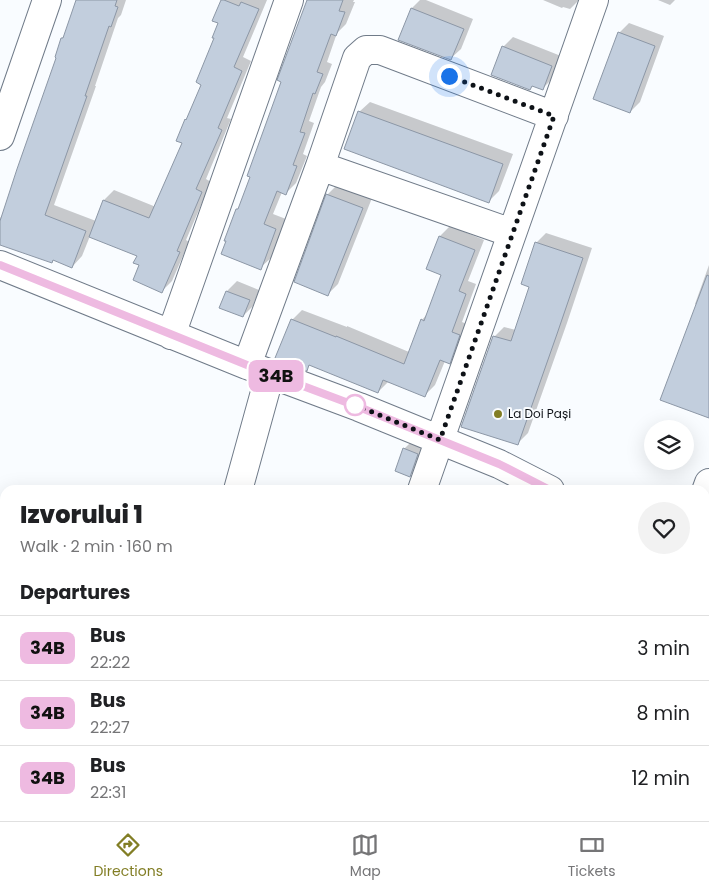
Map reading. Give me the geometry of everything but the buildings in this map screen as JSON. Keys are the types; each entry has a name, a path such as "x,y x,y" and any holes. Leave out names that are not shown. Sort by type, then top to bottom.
{"street":[{"path":"0,136 47,0"},
{"path":"171,335 290,0"},
{"path":"424,485 594,0"},
{"path":"239,485 258,370 320,166 357,58 366,50 380,50 554,116"},
{"path":"320,166 512,233"},
{"path":"0,265 258,370 359,407 499,464 540,485"}],"bus line":[{"name":"34B","path":"0,265 499,464 540,485"}],"place":[{"name":"La Doi Pași","path":"498,414"}],"route":[{"path":"355,405 440,440 554,116 449,76"}]}
